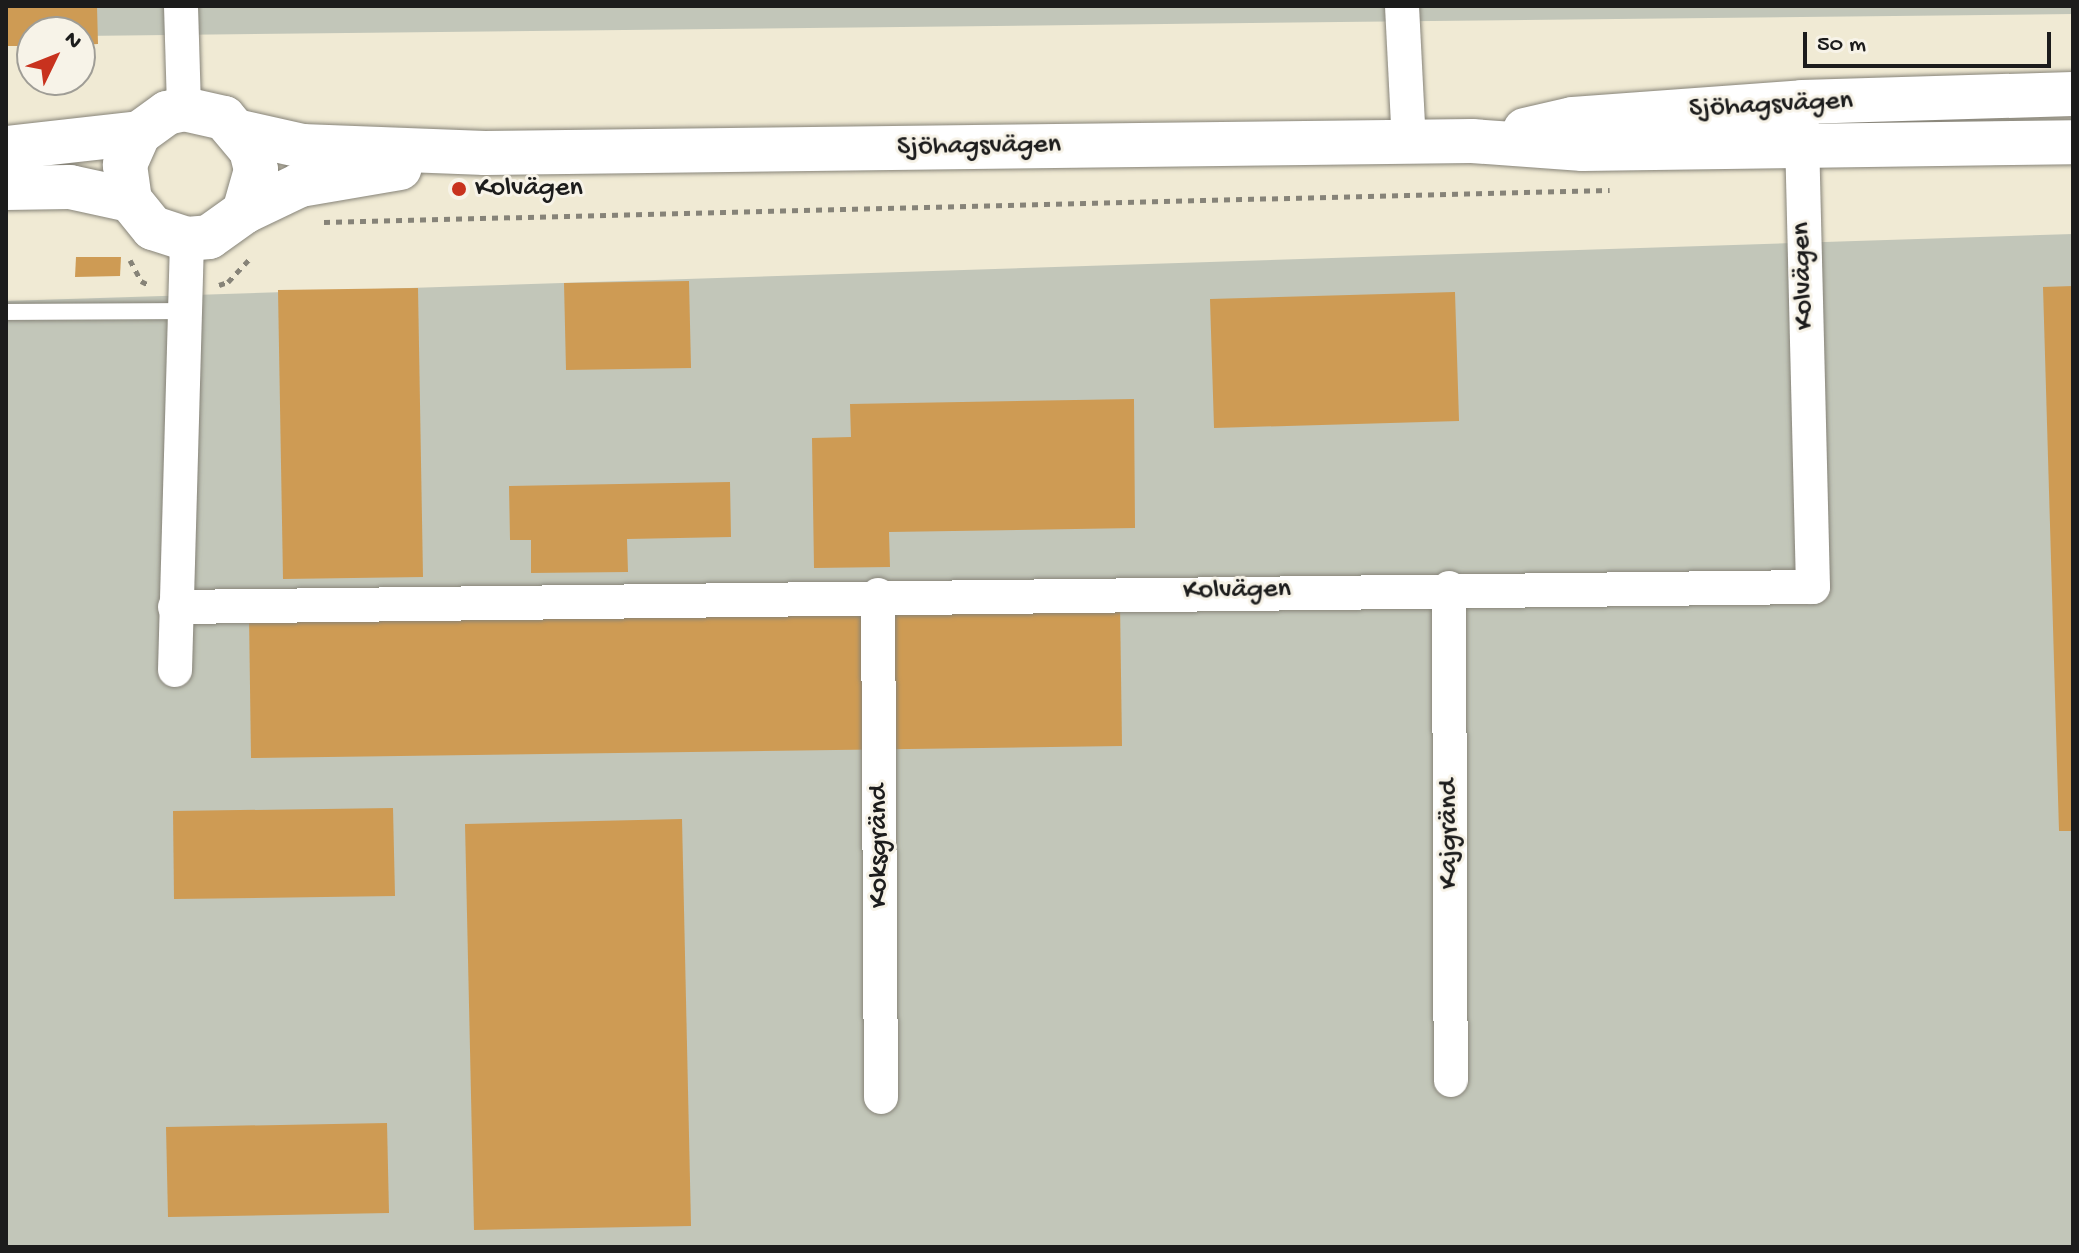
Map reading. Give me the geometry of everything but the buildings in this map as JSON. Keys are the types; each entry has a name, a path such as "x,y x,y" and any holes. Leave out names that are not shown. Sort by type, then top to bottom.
{"main road":[{"name":"Sjöhagsvägen","path":"1472,141 1573,119 1802,102 2073,94"},
{"name":"Sjöhagsvägen","path":"184,109 215,114 240,132 302,146 485,153 1472,141 1583,149 2073,142"},
{"path":"184,109 159,117 139,133 125,165 130,200 153,228 187,239"},
{"path":"240,132 256,170 253,230"},
{"path":"6,148 139,133"},
{"name":"Sjöhagsvägen","path":"187,239 253,230 300,185 485,153"},
{"path":"6,188 70,187 130,200"}],"street":[{"path":"181,6 184,109"},
{"path":"1402,6 1409,142"},
{"name":"Kolvägen","path":"175,607 1449,588 1813,587 1802,102"},
{"path":"175,670 187,239"},
{"name":"Kajgränd","path":"1449,588 1451,1080"},
{"name":"Koksgränd","path":"878,595 881,1097"}],"lane":[{"path":"6,312 185,299"}],"path":[{"path":"316,222 1626,190"},
{"path":"123,251 147,285 185,299 228,282 253,230"}],"shaded area":[{"path":"6,6 2073,6 2073,14 96,36 96,16 16,16"},
{"path":"2073,234 2073,1247 6,1247 6,301"}],"place":[{"name":"Kolvägen","path":"459,189"}]}
